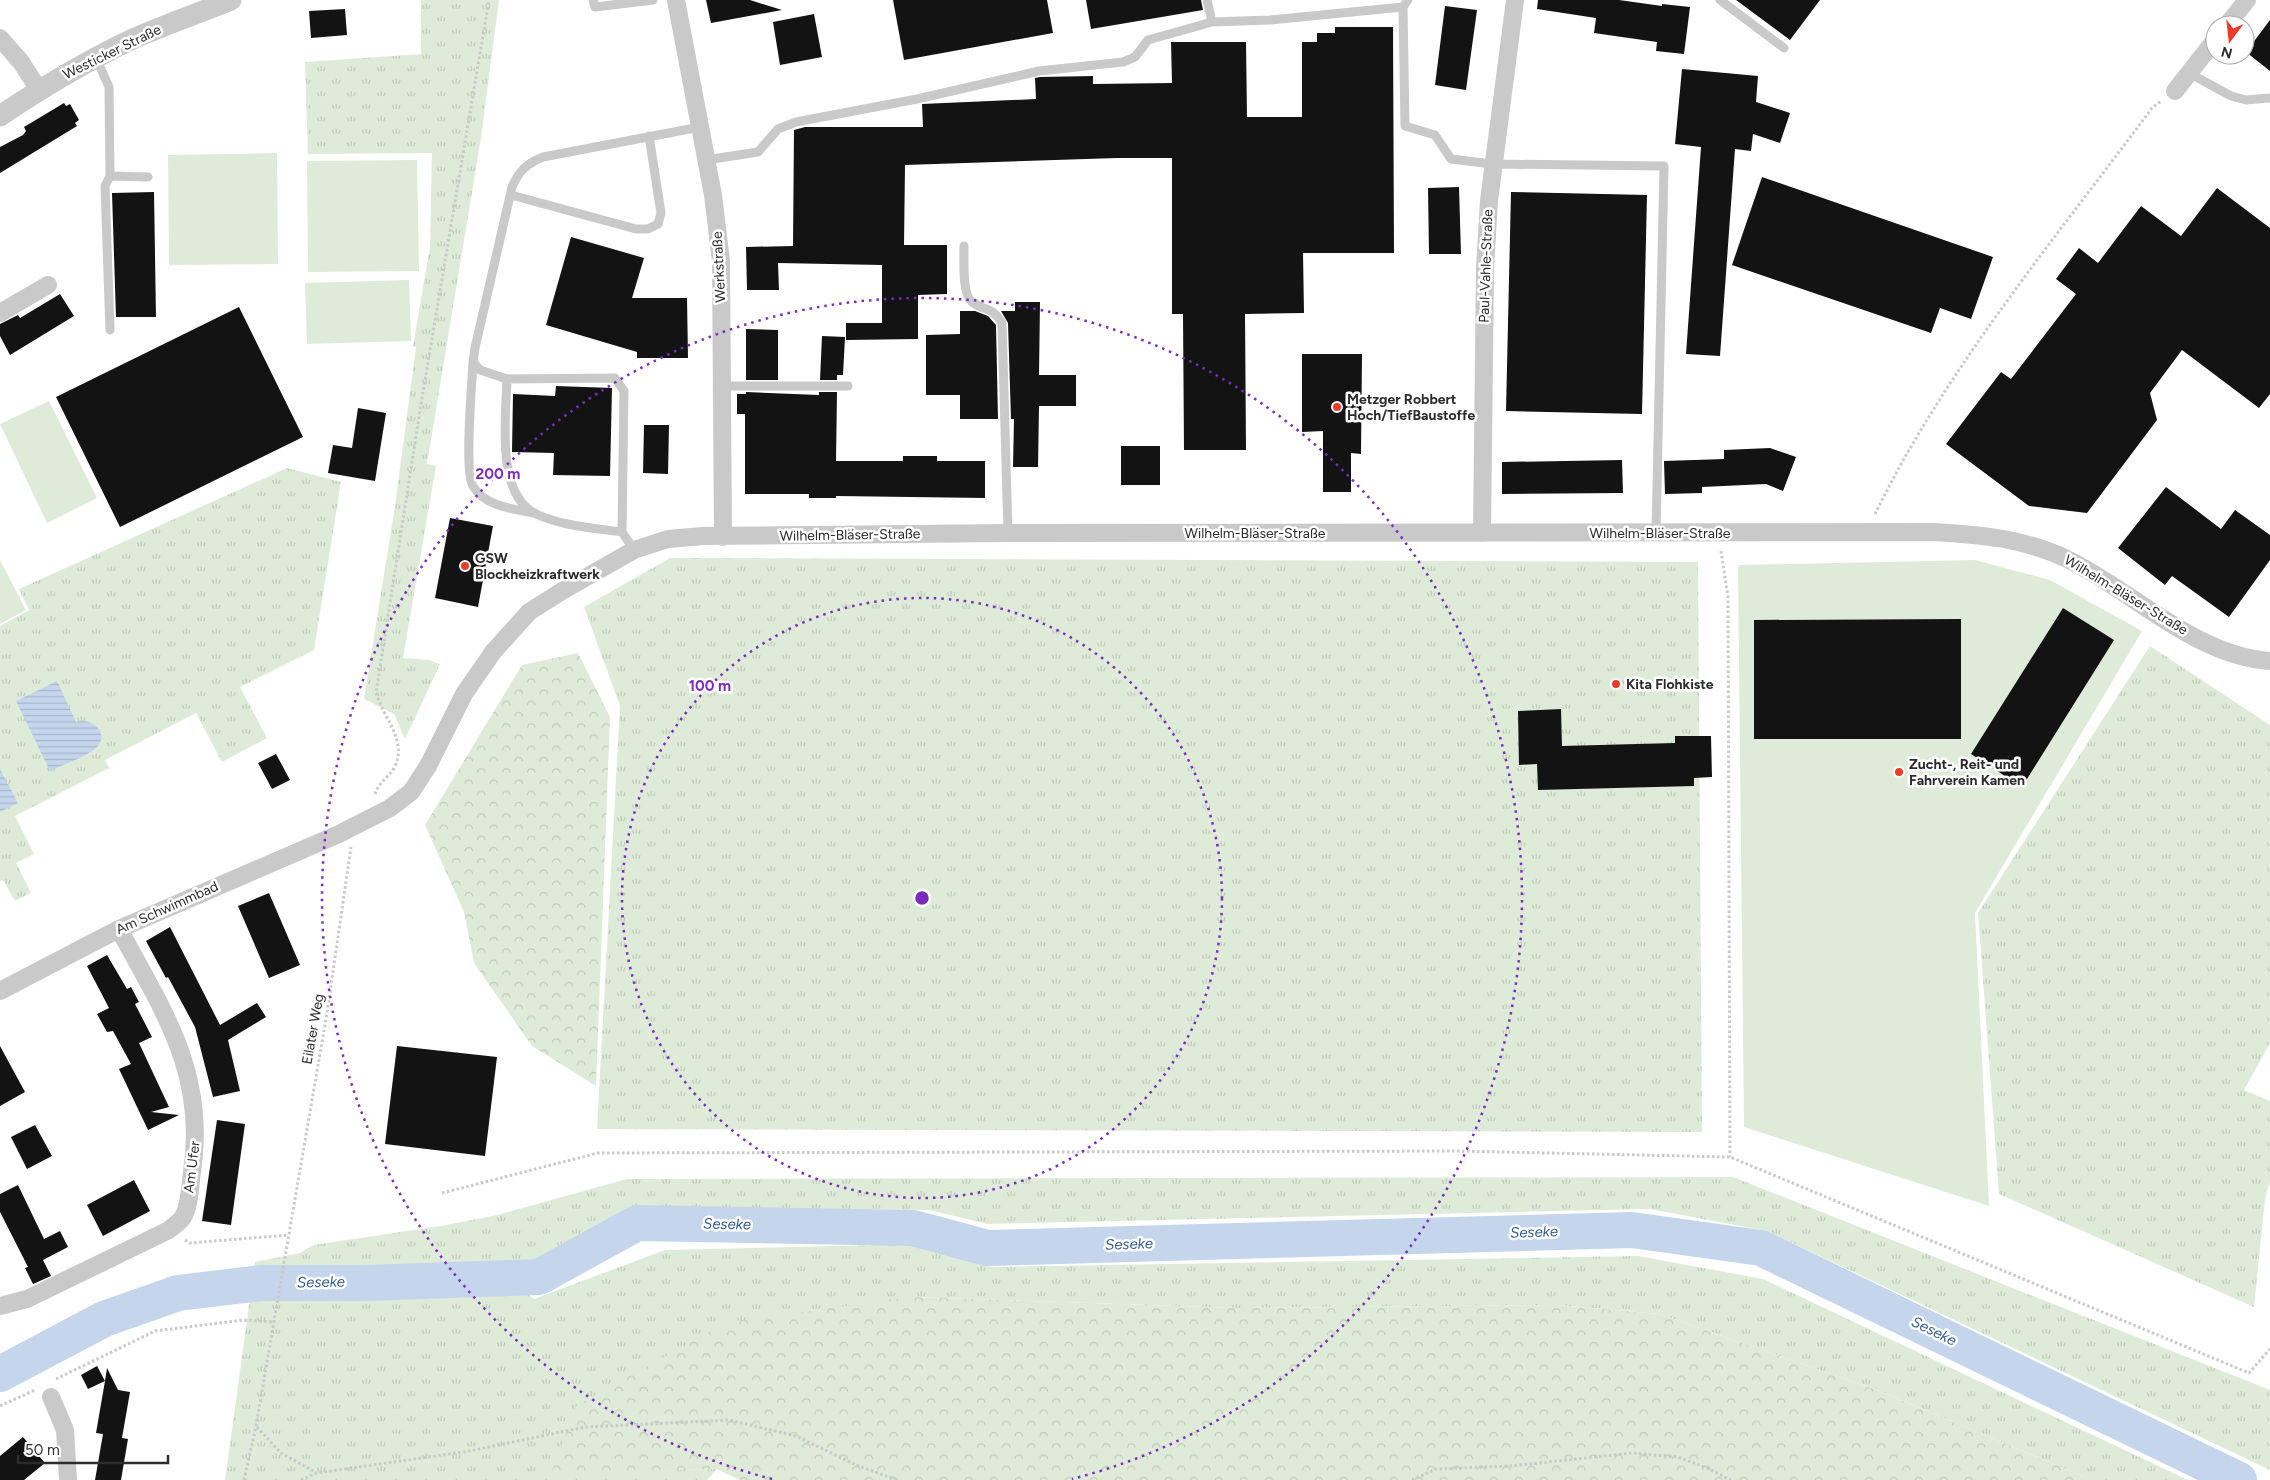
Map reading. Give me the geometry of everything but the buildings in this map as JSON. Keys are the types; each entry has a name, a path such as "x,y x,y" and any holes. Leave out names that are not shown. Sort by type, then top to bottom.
{"street":[{"name":"Westicker Straße","path":"0,116 39,90 96,58 136,38 231,0"},
{"name":"Werkstraße","path":"676,0 713,195 721,261 723,537"},
{"name":"Paul-Vahle-Straße","path":"1482,533 1485,268 1492,164 1515,0"},
{"path":"2235,15 2247,0"},
{"path":"0,38 22,62 39,90"},
{"path":"2175,91 2205,53"},
{"path":"0,312 48,286"},
{"name":"Wilhelm-Bläser-Straße","path":"346,830 390,808 411,792 428,766 464,694 493,652 529,612 634,550 668,539 1008,534 1866,532 1974,534 2031,544 2068,560 2184,630 2227,652 2250,659 2270,661"},
{"name":"Am Schwimmbad","path":"0,991 119,928 346,830"},
{"name":"Am Ufer","path":"0,1306 28,1299 169,1230 183,1216 189,1193 197,1143 194,1105 183,1054 174,1032 119,928"},
{"path":"52,1389 64,1430 68,1480"}],"lane":[{"path":"593,0 594,7 653,0"},
{"path":"1207,0 1212,22"},
{"path":"1720,0 1784,48"},
{"path":"706,160 758,152 778,129 796,122 917,99 1039,71 1123,62 1135,56 1148,40 1212,22 1270,20 1406,4 1406,126 1435,134 1451,159 1492,164 1664,166 1656,533"},
{"path":"96,58 109,87 110,176 106,186 110,330"},
{"path":"2189,73 2231,96 2246,100 2270,98"},
{"path":"622,532 563,522 535,513 501,506 484,498 472,486 469,467 473,362 511,194 518,173 530,163 543,158 700,127"},
{"path":"511,194 636,229 648,229 658,224 662,213 649,136"},
{"path":"110,176 148,177"},
{"path":"964,246 966,294 970,300 995,312 1002,323 1008,534"},
{"path":"473,362 480,370 506,379 615,378 624,390 622,532 634,550"},
{"path":"506,379 506,464 509,478 522,502 535,513"},
{"path":"721,386 848,386"}],"path":[{"path":"374,798 378,784 394,769 400,754 399,745 380,708 376,693 420,404 489,0"},
{"path":"1866,532 1892,480 1972,350 2152,108 2175,91"},
{"path":"1718,533 1728,597 1730,1157"},
{"name":"Eilater Weg","path":"244,1480 256,1426 327,1013 346,830"},
{"path":"442,1193 598,1153 1456,1151 1730,1157 2249,1373 2270,1350"},
{"path":"169,1230 190,1243 288,1235"},
{"path":"52,1389 155,1331 244,1320 274,1322"},
{"path":"0,1406 36,1389"},
{"path":"301,1480 318,1473 470,1451 585,1427 729,1420 796,1436 894,1480"},
{"path":"256,1426 281,1453 318,1473"},
{"path":"1412,1480 1436,1469 1511,1466 1632,1453 1678,1457 1731,1480"}],"green space":[{"path":"421,0 499,0 481,138 427,464 436,466 403,658 429,660 440,664 405,739 394,714 364,699 395,506 416,347 413,346 430,247 432,153 308,154 305,62 421,54"},
{"path":"277,153 278,264 169,265 168,155"},
{"path":"417,160 419,271 308,272 307,161"},
{"path":"409,280 411,341 307,344 305,283"},
{"path":"49,401 97,498 47,523 0,424"},
{"path":"287,468 341,482 314,650 240,687 267,738 222,762 196,713 105,760 109,768 15,816 34,854 16,863 31,893 15,901 3,880 0,881 0,626 29,610 19,589"},
{"path":"670,558 1698,562 1702,1132 597,1129 620,706 584,607"},
{"path":"0,560 26,610 0,624"},
{"name":"Zucht-, Reit- und Fahrverein Kamen","path":"1975,560 2050,580 2142,631 1975,913 1989,1206 1744,1127 1738,565"},
{"path":"2150,646 2270,725 2270,1043 2244,1090 2270,1101 2270,1182 2265,1199 2254,1307 1999,1194 1978,913"},
{"path":"578,653 610,717 596,1086 532,1046 474,963 464,912 425,825 522,665"},
{"path":"1733,1177 2270,1390 2270,1470 1767,1231 1650,1209 988,1224 929,1210 629,1208 526,1264 493,1266 534,1299 665,1250 919,1244 992,1267 1638,1256 1763,1279 2188,1480 2092,1480 1882,1392 1660,1314 1558,1305 1239,1308 911,1297 552,1473 717,1469 707,1480 225,1480 255,1262 300,1253 313,1245 441,1226 497,1215 627,1179"},
{"path":"911,1297 1239,1308 1558,1305 1660,1314 1882,1392 2092,1480 740,1480 717,1469 551,1474 576,1406 727,1322"}],"water":[{"path":"57,681 76,722 82,721 93,724 98,728 101,737 100,743 92,751 50,771 16,701"},
{"path":"0,769 18,803 0,812"}],"waterway":[{"name":"Seseke","path":"0,1374 104,1319 178,1293 261,1283 365,1283 539,1277 637,1223 913,1228 987,1248 1632,1230 1761,1248 2239,1480"}],"place":[{"name":"Metzger Robbert Hoch/TiefBaustoffe","path":"1337,407"},
{"name":"GSW Blockheizkraftwerk","path":"465,566"},
{"name":"Kita Flohkiste","path":"1616,684"},
{"name":"Zucht-, Reit- und Fahrverein Kamen","path":"1899,772"}]}
